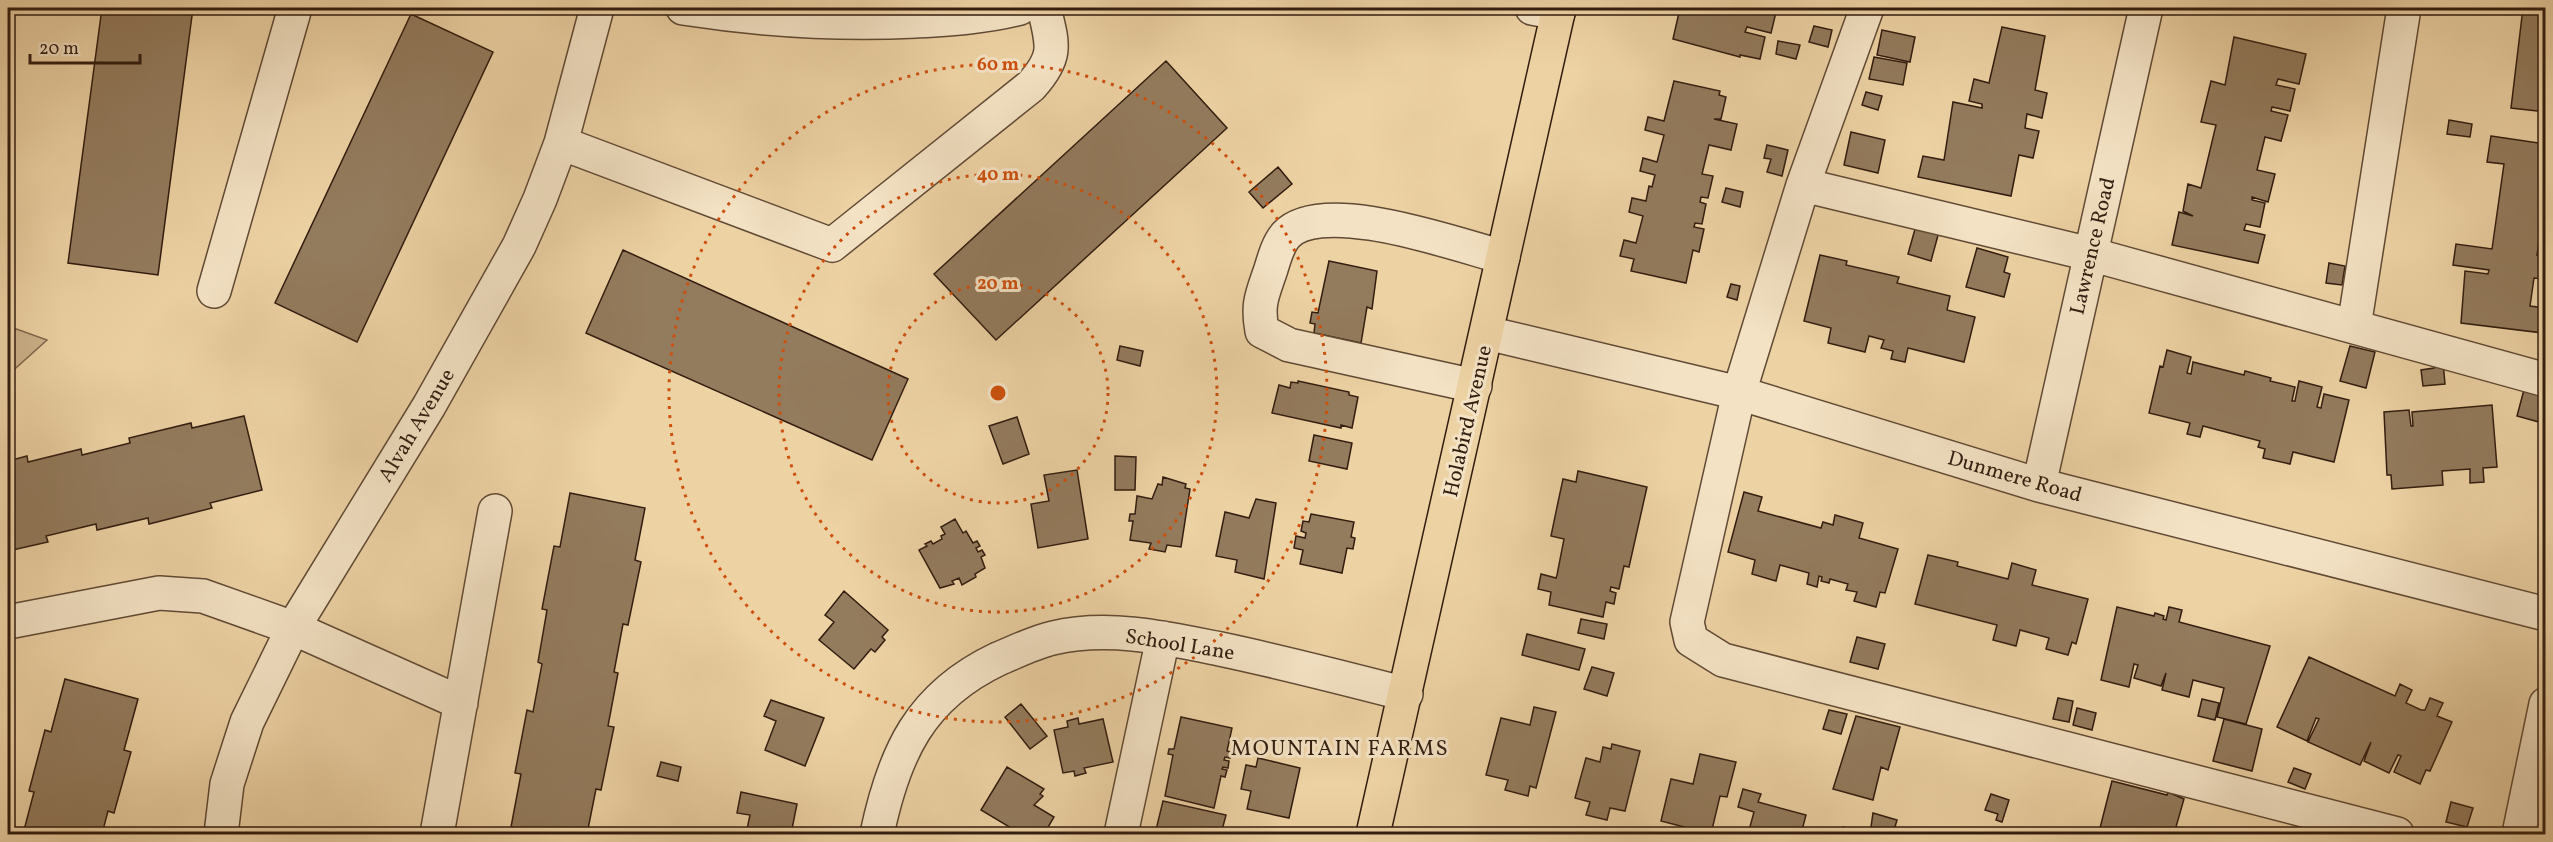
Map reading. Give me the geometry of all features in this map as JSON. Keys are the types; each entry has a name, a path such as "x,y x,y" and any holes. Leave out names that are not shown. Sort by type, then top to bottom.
{"main road":[{"name":"Holabird Avenue","path":"1373,834 1487,333 1550,9"}],"street":[{"path":"214,291 295,8"},
{"name":"Alvah Avenue","path":"221,834 227,784 247,722 293,628 429,405 519,246 561,143 597,8"},
{"path":"683,8 760,19 848,24 956,19 1020,8"},
{"path":"561,143 832,245 1031,87 1048,67 1052,42 1044,8"},
{"path":"1867,8 1803,185 1739,393 1687,622 1690,639 1723,660 2397,834"},
{"name":"Lawrence Road","path":"2039,485 2146,8"},
{"path":"2354,327 2404,8"},
{"path":"1803,185 2090,254 2546,380"},
{"path":"1475,386 1289,345 1262,331 1258,309 1275,256 1286,235 1308,221 1363,220 1503,257"},
{"name":"Dunmere Road","path":"1487,333 1739,393 2039,485 2546,614"},
{"path":"437,834 495,511"},
{"path":"8,622 159,592 202,596 293,628 461,703"},
{"name":"School Lane","path":"877,834 896,768 914,728 940,696 969,673 1052,638 1092,633 1163,638 1263,658 1406,693"},
{"path":"1120,834 1163,638"},
{"path":"2519,834 2546,704"}],"shaded area":[{"path":"8,326 47,340 8,375"}],"building":[{"path":"102,8 193,8 158,275 68,263"},
{"path":"1680,8 1777,8 1771,33 1747,27 1745,32 1765,37 1760,59 1740,55 1740,57 1673,39"},
{"path":"2523,8 2546,8 2546,112 2511,108"},
{"path":"411,14 493,52 357,342 275,303"},
{"path":"1814,26 1832,30 1828,47 1809,42"},
{"path":"2002,27 2045,36 2035,90 2047,93 2042,118 2027,114 2025,128 2039,131 2033,158 2019,155 2011,196 1918,177 1923,156 1944,160 1953,102 1982,108 1982,104 1969,101 1974,79 1989,83"},
{"path":"1882,30 1915,37 1910,62 1877,55"},
{"path":"2234,37 2306,54 2299,84 2278,79 2276,85 2295,89 2290,111 2272,107 2271,111 2288,115 2281,141 2265,137 2257,170 2275,174 2268,202 2252,197 2252,200 2265,203 2260,227 2246,224 2244,230 2265,235 2258,263 2172,245 2179,212 2193,216 2183,211 2188,184 2201,188 2216,125 2201,122 2211,81 2225,85"},
{"path":"1778,41 1800,45 1796,59 1776,54"},
{"path":"1874,57 1907,63 1903,85 1869,79"},
{"path":"1166,61 1227,128 996,340 934,274"},
{"path":"1674,81 1720,91 1719,95 1726,97 1721,119 1714,119 1737,124 1731,150 1709,145 1702,174 1713,176 1708,198 1701,197 1700,202 1706,204 1702,224 1695,223 1694,227 1704,229 1699,252 1693,250 1686,283 1631,271 1634,259 1620,256 1624,240 1636,243 1643,216 1629,212 1632,198 1646,201 1649,186 1652,187 1655,175 1640,171 1643,158 1657,162 1664,135 1645,130 1648,117 1664,121"},
{"path":"1866,92 1882,96 1878,110 1862,105"},
{"path":"2449,120 2472,124 2470,137 2447,134"},
{"path":"1851,132 1885,140 1878,173 1844,165"},
{"path":"2491,136 2546,144 2546,195 2537,255 2543,255 2541,265 2546,266 2546,279 2534,278 2530,306 2546,308 2543,333 2461,323 2465,271 2488,274 2489,270 2453,265 2456,244 2492,249 2504,164 2487,162"},
{"path":"1767,145 1788,150 1782,176 1767,172 1771,159 1764,158"},
{"path":"1278,167 1292,184 1263,208 1249,192"},
{"path":"1726,188 1743,192 1740,207 1722,202"},
{"path":"1917,222 1940,228 1931,261 1908,254"},
{"path":"1977,248 2008,257 2004,272 2010,274 2004,297 1966,287"},
{"path":"623,250 908,379 872,460 586,333"},
{"path":"1820,255 1847,261 1846,265 1899,277 1897,283 1950,296 1947,310 1975,317 1964,362 1908,348 1905,362 1891,359 1893,351 1881,348 1884,340 1869,336 1865,352 1828,343 1831,328 1804,321"},
{"path":"1329,261 1377,271 1372,309 1367,307 1361,343 1314,333 1315,324 1310,323 1312,312 1318,313"},
{"path":"2329,263 2345,266 2342,285 2326,283"},
{"path":"1731,284 1740,286 1737,300 1727,297"},
{"path":"1120,346 1143,351 1140,366 1117,360"},
{"path":"2350,346 2375,352 2366,388 2340,381"},
{"path":"2167,350 2191,357 2187,373 2191,374 2193,362 2244,375 2245,371 2271,378 2270,381 2295,387 2292,401 2295,401 2299,381 2322,387 2317,407 2321,408 2324,394 2349,400 2334,462 2293,452 2290,464 2263,458 2265,449 2258,447 2260,441 2203,426 2200,437 2187,434 2190,423 2149,413 2160,366 2163,367"},
{"path":"2434,362 2443,362 2445,384 2423,386 2421,370 2434,368"},
{"path":"1298,381 1349,392 1349,395 1358,397 1352,428 1341,425 1341,428 1272,413 1279,385 1290,388 1291,382 1298,383"},
{"path":"2525,386 2546,391 2546,424 2517,416"},
{"path":"2492,405 2497,467 2483,468 2484,482 2470,483 2470,469 2442,471 2443,485 2392,489 2391,475 2387,475 2384,412 2409,410 2411,426 2413,426 2412,412"},
{"path":"244,416 262,490 210,503 212,508 149,524 148,518 97,530 96,524 46,536 48,542 8,551 8,461 27,456 28,462 81,449 82,455 130,443 129,438 191,423 192,428"},
{"path":"1017,417 1029,454 1003,464 989,426"},
{"path":"1314,435 1352,443 1347,469 1309,461"},
{"path":"1115,456 1136,457 1135,490 1115,490"},
{"path":"1077,470 1088,539 1038,548 1031,504 1049,501 1044,475"},
{"path":"1578,471 1647,487 1629,567 1624,566 1619,589 1611,587 1610,591 1616,593 1614,604 1606,602 1603,617 1549,605 1551,592 1538,589 1541,574 1556,578 1564,539 1551,536 1563,479 1576,482"},
{"path":"1163,477 1186,484 1185,488 1190,489 1181,547 1167,545 1165,552 1149,549 1151,543 1130,540 1133,521 1129,521 1130,514 1135,514 1137,496 1152,499 1158,484 1162,485"},
{"path":"1744,492 1762,497 1758,511 1821,528 1823,522 1833,525 1835,515 1863,523 1859,538 1898,549 1885,593 1880,592 1876,607 1854,601 1857,592 1846,590 1848,584 1830,579 1829,583 1821,581 1822,577 1819,576 1817,587 1807,584 1809,573 1780,565 1776,581 1752,574 1755,560 1728,552"},
{"path":"570,493 645,508 635,560 641,562 628,625 623,624 614,672 618,673 608,726 614,727 601,790 596,789 587,834 551,834 511,827 521,774 515,773 527,710 533,712 542,664 538,662 547,610 542,609 554,546 560,547"},
{"path":"1256,499 1276,503 1264,579 1235,572 1237,560 1216,556 1225,512 1249,518"},
{"path":"1311,514 1354,522 1351,537 1355,538 1353,549 1347,548 1342,573 1300,564 1303,550 1294,548 1296,536 1305,538 1306,533 1301,531 1303,521 1309,522"},
{"path":"955,519 963,533 966,531 973,543 977,541 980,546 976,548 978,552 982,550 985,555 981,557 985,568 975,574 976,577 962,585 959,578 952,581 954,584 940,588 919,550 931,541 933,544 942,539 941,536 945,534 941,527"},
{"path":"1928,555 1958,562 1957,566 2008,579 2012,563 2036,570 2032,585 2088,599 2076,644 2072,642 2068,655 2046,649 2049,638 2020,630 2016,646 1993,640 1997,625 1915,604"},
{"path":"844,591 888,630 882,637 885,640 875,652 871,649 854,669 819,640 834,622 825,615"},
{"path":"2117,607 2154,616 2155,613 2164,616 2163,619 2166,620 2169,607 2182,610 2179,622 2270,646 2246,724 2217,717 2224,688 2193,680 2189,697 2162,690 2166,673 2161,686 2134,678 2138,665 2134,664 2129,687 2101,680"},
{"path":"1581,619 1607,624 1604,639 1578,633"},
{"path":"1527,634 1585,649 1579,670 1522,655"},
{"path":"1857,637 1885,644 1878,669 1850,662"},
{"path":"2309,657 2395,696 2400,684 2412,690 2406,703 2421,710 2425,710 2430,698 2443,703 2437,716 2452,722 2430,771 2426,770 2420,784 2394,772 2401,756 2398,755 2389,773 2364,761 2371,742 2360,765 2308,742 2319,719 2316,718 2307,741 2277,727"},
{"path":"1592,667 1614,673 1607,696 1584,689"},
{"path":"65,679 138,699 124,750 131,752 114,813 108,811 102,834 23,834 34,792 29,791 45,730 51,732"},
{"path":"2058,698 2073,701 2069,722 2053,719"},
{"path":"2202,699 2219,703 2215,720 2198,716"},
{"path":"771,700 824,718 805,766 765,750 776,721 764,716"},
{"path":"1021,704 1047,736 1030,749 1005,717"},
{"path":"1534,707 1556,712 1536,788 1530,786 1528,796 1505,790 1508,780 1486,775 1501,718 1530,725"},
{"path":"2077,708 2096,713 2092,730 2073,725"},
{"path":"1829,710 1847,714 1841,734 1823,729"},
{"path":"1856,716 1900,727 1888,770 1881,767 1873,800 1833,789"},
{"path":"1181,717 1232,728 1227,751 1231,752 1230,758 1225,757 1224,760 1229,761 1228,768 1223,767 1222,769 1227,770 1225,777 1221,776 1214,808 1165,796 1173,755 1168,754 1169,749 1174,749"},
{"path":"1078,718 1079,724 1103,719 1113,762 1084,768 1086,773 1075,776 1074,771 1063,773 1054,730 1068,727 1067,721"},
{"path":"2224,719 2262,729 2252,771 2213,761"},
{"path":"1612,744 1640,751 1625,811 1610,808 1607,820 1586,815 1590,802 1575,798 1586,758 1600,762 1603,747 1611,749"},
{"path":"1700,754 1736,762 1727,797 1720,796 1711,834 1661,821 1671,779 1693,784"},
{"path":"1258,758 1300,768 1289,818 1247,809 1251,791 1241,789 1246,765 1256,767"},
{"path":"661,762 681,767 678,781 657,776"},
{"path":"1007,767 1044,789 1040,794 1043,796 1034,805 1054,817 1044,834 1032,829 1029,834 1021,834 981,810"},
{"path":"2294,768 2311,774 2305,789 2288,782"},
{"path":"2112,781 2167,795 2168,792 2184,799 2174,834 2099,832"},
{"path":"1743,789 1761,794 1758,802 1806,815 1801,834 1748,834 1754,812 1738,807"},
{"path":"741,792 797,804 791,834 746,834 750,815 737,813"},
{"path":"1991,794 2009,800 2002,822 1996,820 1998,814 1985,810"},
{"path":"1163,801 1226,815 1221,834 1155,834"},
{"path":"2451,802 2473,808 2467,827 2446,822"},
{"path":"1873,813 1897,820 1893,834 1870,834"},
{"path":"1843,827 1870,834 1841,834"}],"district":[{"name":"MOUNTAIN FARMS","path":"1340,747"}]}
